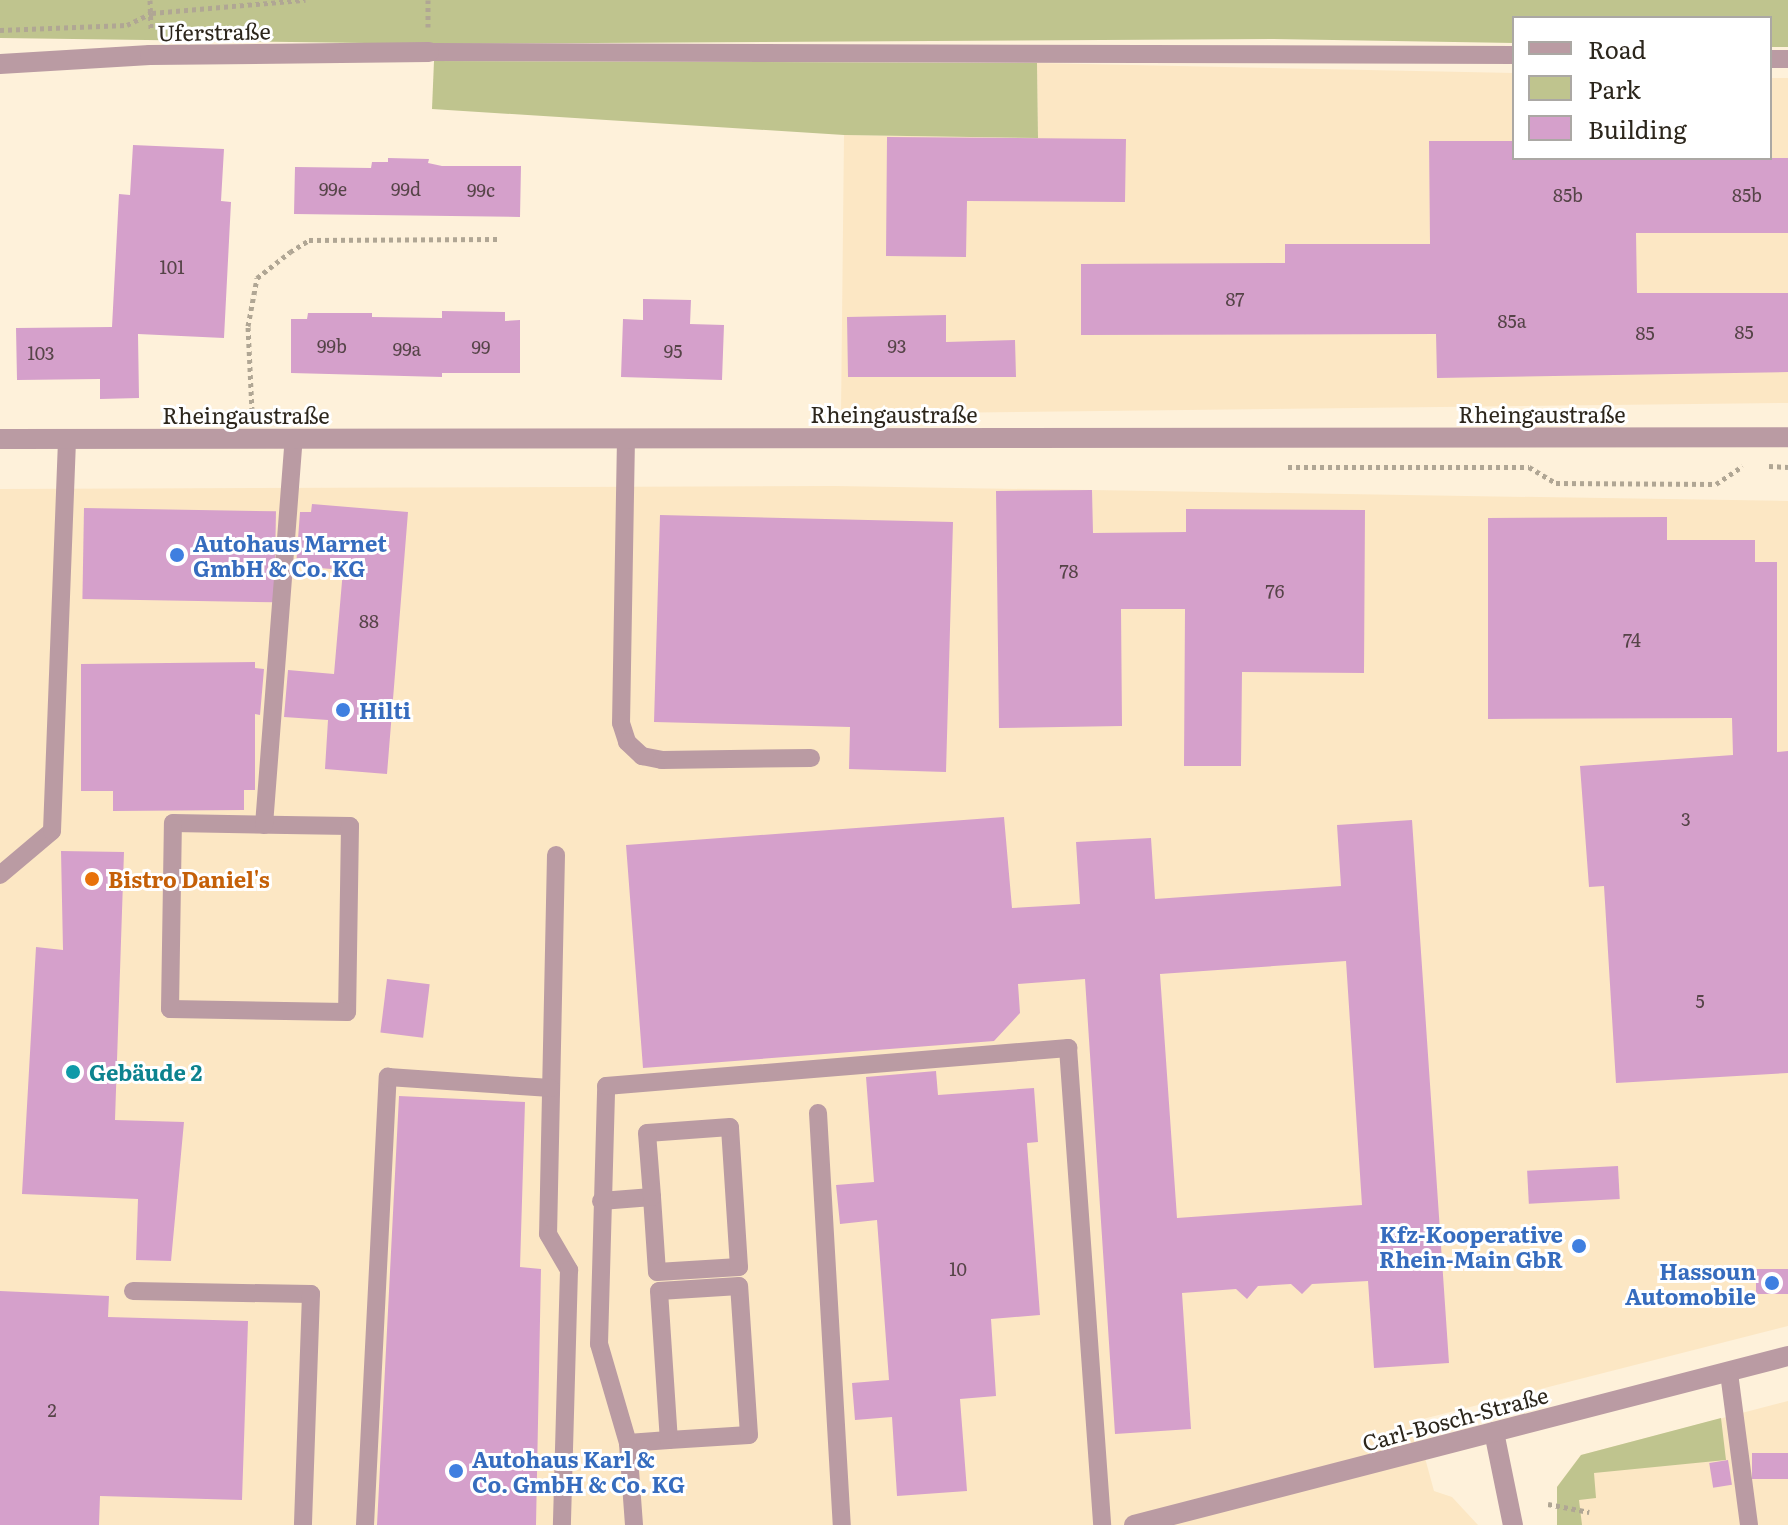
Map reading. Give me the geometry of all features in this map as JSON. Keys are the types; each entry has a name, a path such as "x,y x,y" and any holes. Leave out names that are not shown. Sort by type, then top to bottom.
{"street":[{"name":"Uferstraße","path":"0,64 150,55 429,52"},
{"name":"Rheingaustraße","path":"0,439 1788,437"},
{"name":"Carl-Bosch-Straße","path":"1134,1525 1788,1356"},
{"path":"1494,1432 1513,1525"}],"lane":[{"path":"429,52 1512,55"},
{"path":"264,825 294,438"},
{"path":"626,438 621,723 627,742 642,756 662,760 811,758"},
{"path":"0,876 52,831 67,439"},
{"path":"173,823 264,825 350,826 347,1012 170,1009 173,823"},
{"path":"556,855 548,1234 569,1270 562,1525"},
{"path":"634,1525 628,1443 599,1344 606,1086 1068,1048 1102,1525"},
{"path":"365,1525 388,1077 551,1088"},
{"path":"818,1113 842,1525"},
{"path":"730,1127 739,1267 657,1272 652,1197 647,1133 730,1127"},
{"path":"601,1201 652,1197"},
{"path":"628,1443 749,1435 739,1286 659,1291 669,1440"},
{"path":"133,1291 311,1294 303,1525"},
{"path":"1729,1373 1749,1525"}],"path":[{"path":"150,0 152,13"},
{"path":"0,30 127,25 152,13 305,0"},
{"path":"252,411 248,326 257,278 290,252 309,240 498,239"},
{"path":"1556,483 1716,484 1740,466 1752,466"},
{"path":"1764,466 1788,467"},
{"path":"1548,1504 1589,1512"}],"shaded area":[{"path":"1037,63 1512,73 1512,160 1772,160 1772,78 1788,78 1788,403 841,414 844,135 1038,138"},
{"path":"834,486 1788,501 1788,1326 1415,1421 1434,1491 1452,1497 1478,1525 0,1525 0,489"},
{"path":"1788,1401 1788,1525 1557,1525 1557,1487 1581,1455"}],"green space":[{"path":"0,0 1788,0 1788,47 1772,47 1772,16 1512,16 1512,43 1273,39 439,44 0,38"},
{"path":"434,61 1037,63 1038,138 844,135 432,109"},
{"path":"1721,1418 1726,1460 1594,1473 1596,1498 1579,1500 1582,1525 1557,1525 1557,1487 1581,1455"}],"building":[{"path":"887,137 1126,139 1125,202 967,201 966,257 886,256"},
{"path":"1429,141 1512,141 1512,160 1788,158 1788,233 1636,233 1637,293 1788,293 1788,372 1437,378 1436,334 1081,335 1081,264 1285,263 1285,244 1430,244"},
{"path":"133,145 224,149 221,201 231,202 224,338 138,334 139,398 100,399 100,379 17,380 16,328 112,327 119,194 130,195"},
{"path":"388,158 429,159 428,163 442,166 521,166 520,217 294,214 295,167 371,168 372,162 388,162"},
{"path":"643,299 691,300 690,324 724,325 722,380 621,377 623,319 643,320"},
{"path":"442,311 505,312 505,321 520,320 520,373 442,373 442,377 291,373 291,319 307,319 308,313 442,318"},
{"path":"946,315 946,342 1015,340 1016,377 848,377 847,317"},
{"path":"1092,490 1093,533 1186,532 1186,509 1365,510 1364,673 1242,672 1241,766 1184,766 1185,609 1121,609 1122,726 999,728 996,491"},
{"path":"312,504 408,512 387,774 325,769 328,720 284,717 288,670 334,674 343,570 296,566 300,512 311,512"},
{"name":"Autohaus Marnet GmbH & Co. KG","path":"84,508 276,511 274,602 82,599"},
{"path":"660,515 953,522 946,772 849,769 850,727 654,722"},
{"path":"1667,517 1667,540 1755,540 1755,562 1777,562 1777,752 1788,751 1788,1073 1616,1083 1604,886 1589,887 1580,766 1733,755 1732,718 1488,719 1488,518"},
{"path":"255,662 255,668 264,669 260,715 255,714 255,790 244,790 244,810 113,811 113,791 81,791 81,664"},
{"path":"1004,817 1012,908 1080,904 1076,842 1151,838 1155,899 1341,886 1337,825 1412,820 1449,1363 1374,1368 1368,1281 1312,1284 1302,1294 1291,1284 1258,1286 1247,1299 1236,1289 1182,1293 1191,1429 1115,1434 1085,979 1018,984 1020,1013 994,1041 643,1068 626,845","holes":["1346,961 1362,1205 1177,1218 1160,974"]},
{"name":"Gebäude 2","path":"61,851 124,852 115,1120 184,1122 171,1261 136,1260 138,1199 22,1194 36,947 63,950"},
{"path":"387,979 430,984 423,1038 380,1033"},
{"path":"936,1071 938,1095 1034,1088 1038,1142 1027,1143 1040,1315 991,1319 996,1396 960,1399 967,1491 897,1496 892,1417 855,1420 852,1383 889,1380 877,1220 840,1224 836,1185 874,1182 866,1077"},
{"path":"399,1096 525,1102 520,1267 541,1269 536,1525 377,1525"},
{"path":"1618,1166 1620,1199 1529,1204 1527,1171"},
{"name":"Hassoun Automobile","path":"1756,1269 1788,1269 1788,1294 1756,1294"},
{"path":"0,1291 109,1296 108,1317 248,1321 242,1500 100,1496 99,1525 0,1525"},
{"path":"1752,1453 1788,1453 1788,1479 1752,1479"},
{"path":"1728,1460 1732,1485 1713,1488 1709,1463"}],"place":[{"name":"Autohaus Marnet GmbH & Co. KG","path":"177,555"},
{"name":"Hilti","path":"343,710"},
{"name":"Bistro Daniel's","path":"92,879"},
{"name":"Gebäude 2","path":"73,1072"},
{"name":"Kfz-Kooperative Rhein-Main GbR","path":"1579,1246"},
{"name":"Hassoun Automobile","path":"1772,1283"},
{"name":"Autohaus Karl & Co. GmbH & Co. KG","path":"456,1471"}]}
